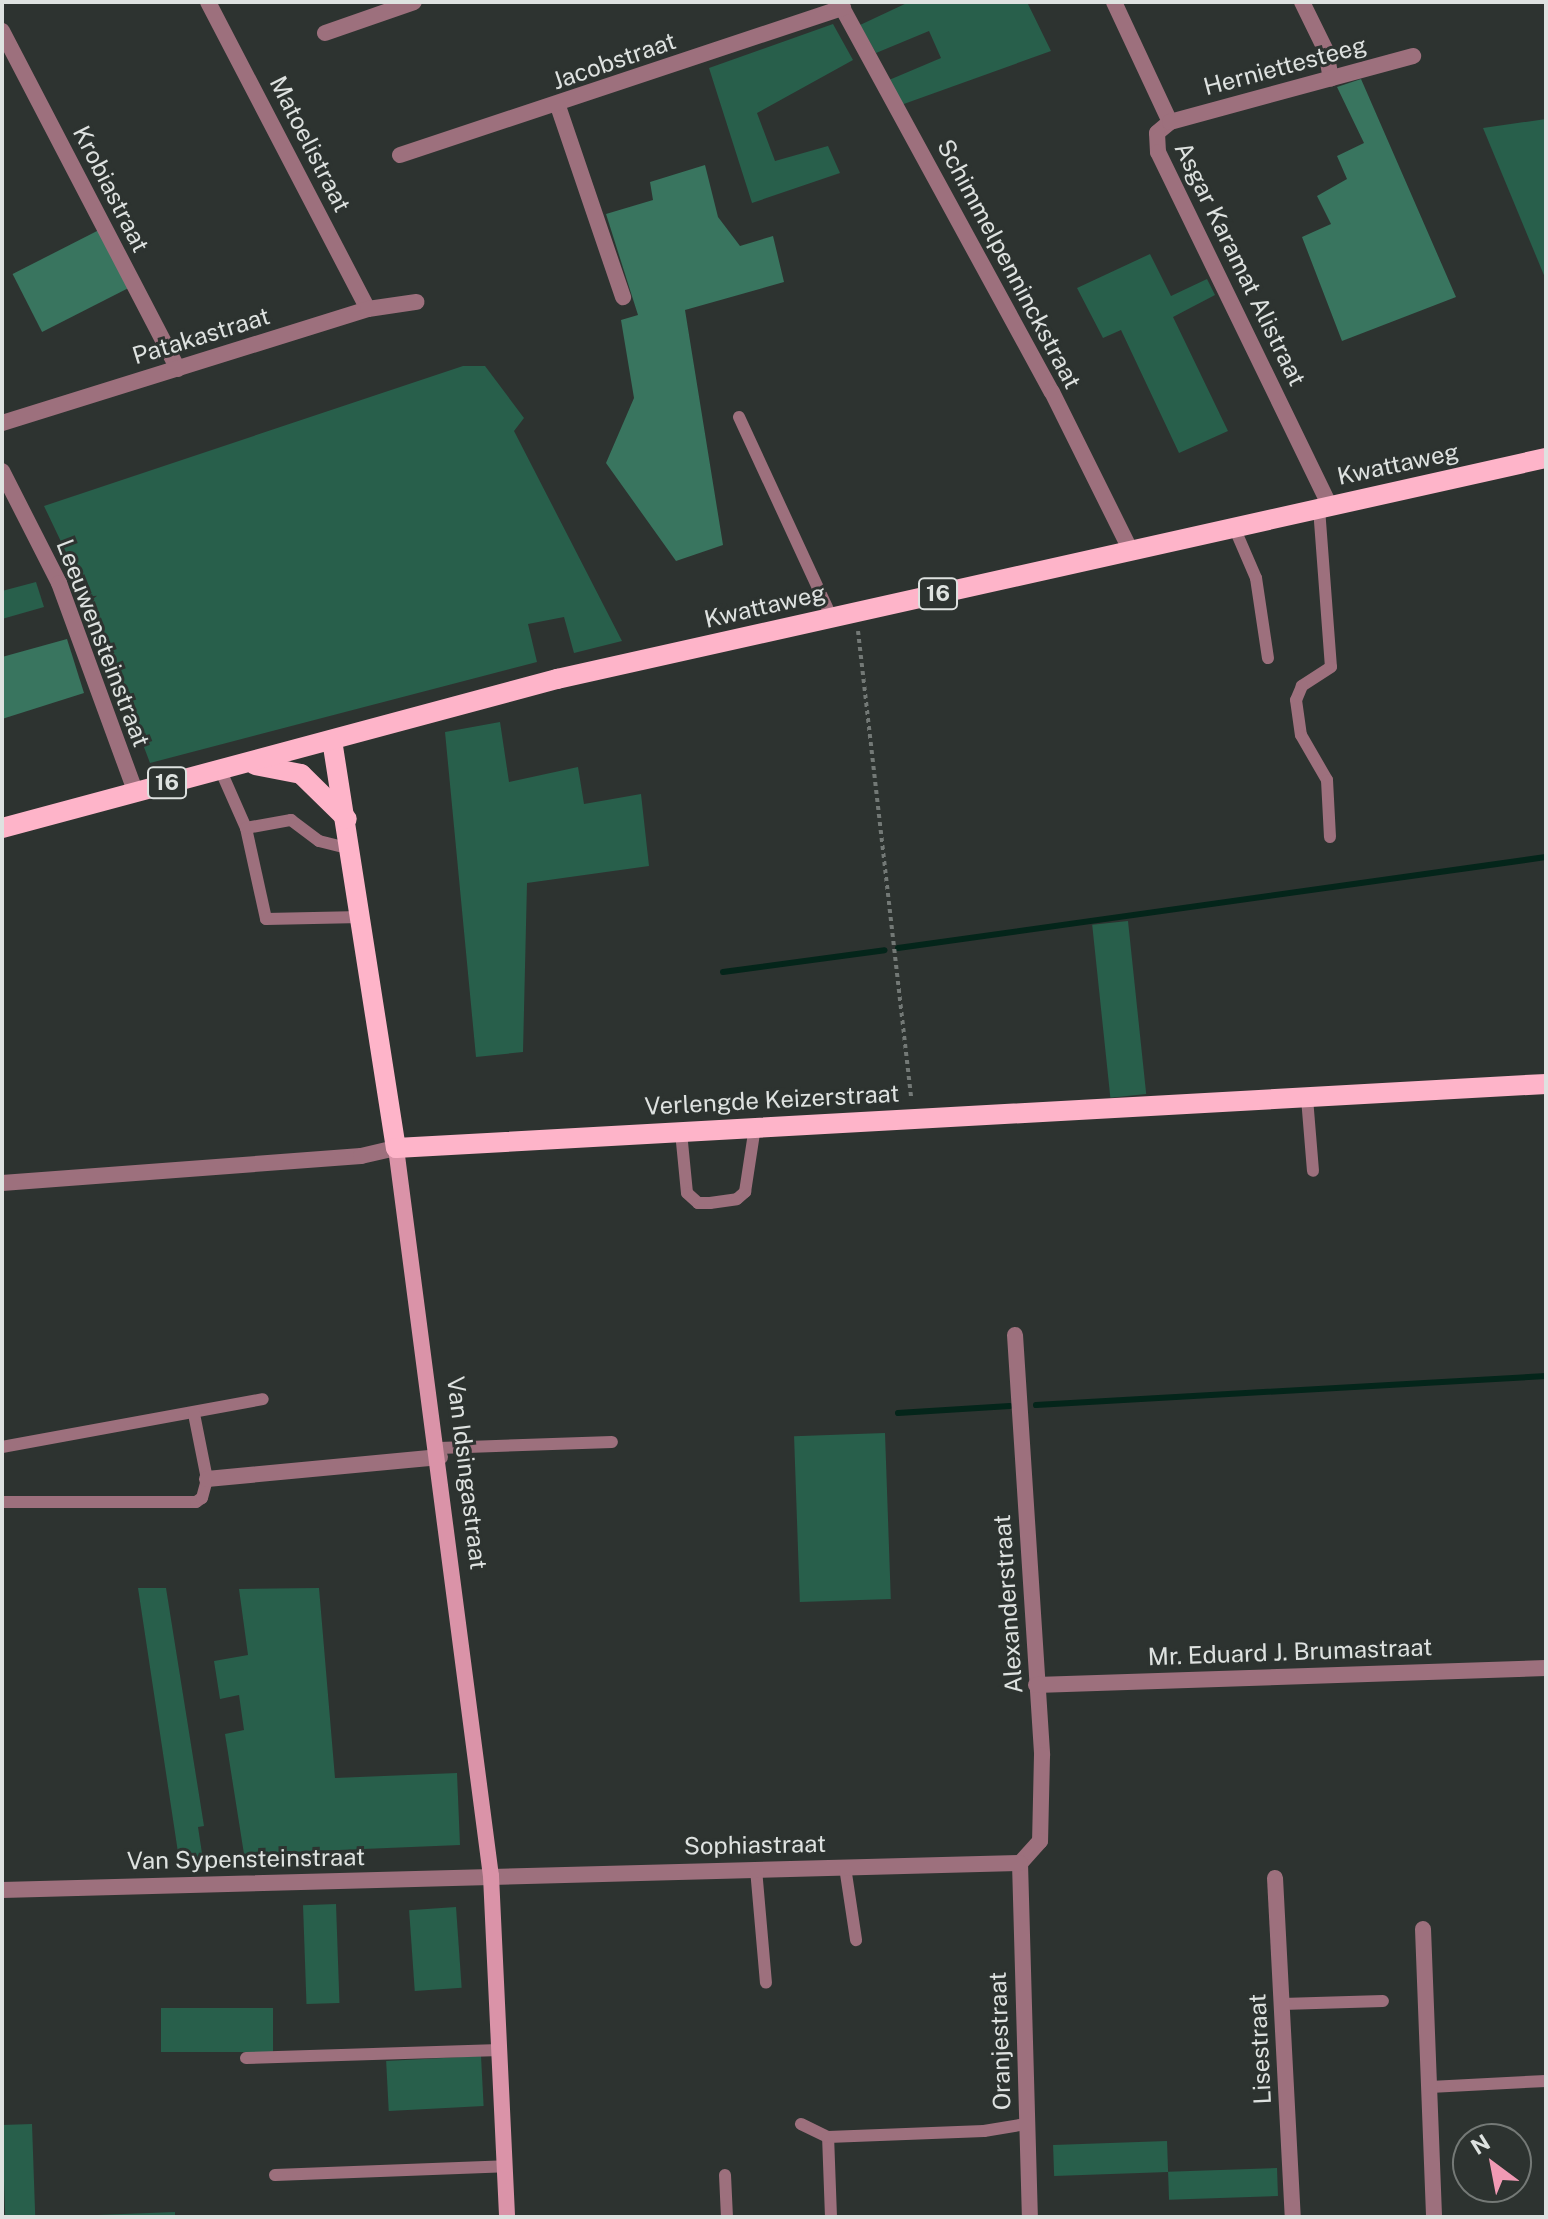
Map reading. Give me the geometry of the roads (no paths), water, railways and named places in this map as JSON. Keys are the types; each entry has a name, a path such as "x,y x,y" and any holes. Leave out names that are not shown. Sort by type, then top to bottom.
{"main road":[{"name":"Kwattaweg","path":"2,828 557,679 1546,458"},
{"name":"Van Idsingastraat","path":"332,740 347,819 439,1453 491,1876 507,2217"},
{"path":"227,767 294,771 347,819"},
{"name":"Verlengde Keizerstraat","path":"396,1148 1546,1084"}],"street":[{"name":"Matoelistraat","path":"208,2 368,309"},
{"path":"325,33 414,2"},
{"name":"Asgar Karamat Alistraat","path":"1114,2 1170,122 1157,133 1158,152 1325,507"},
{"path":"1302,2 1326,51 1331,79"},
{"name":"Jacobstraat","path":"400,155 558,106 841,5"},
{"name":"Schimmelpenninckstraat","path":"841,5 1052,392 1131,551"},
{"name":"Krobiastraat","path":"2,31 178,369"},
{"name":"Herniettesteeg","path":"1170,122 1413,56"},
{"path":"558,106 623,297"},
{"name":"Patakastraat","path":"2,423 368,309 416,302"},
{"name":"Leeuwensteinstraat","path":"2,471 59,583 135,791"},
{"name":"Verlengde Keizerstraat","path":"2,1183 361,1156 396,1148"},
{"name":"Alexanderstraat","path":"1015,1335 1036,1685 1040,1841 1020,1863"},
{"path":"207,1479 439,1453"},
{"name":"Mr. Eduard J. Brumastraat","path":"1036,1685 1546,1668"},
{"name":"Sophiastraat","path":"491,1876 1020,1863"},
{"name":"Oranjestraat","path":"1020,1863 1030,2217"},
{"name":"Van Sypensteinstraat","path":"2,1890 491,1876"},
{"name":"Lisestraat","path":"1275,1878 1293,2217"},
{"path":"1423,1929 1434,2217"}],"lane":[{"path":"739,417 832,618"},
{"path":"1325,507 1331,667 1302,686 1296,700 1301,735 1327,780 1330,837"},
{"path":"1234,527 1256,578 1268,658"},
{"path":"227,767 246,828 266,919 361,917"},
{"path":"246,828 291,820 322,843 351,849"},
{"path":"1307,1098 1313,1171"},
{"path":"681,1132 687,1193 698,1203 710,1203 737,1199 745,1192 755,1127"},
{"path":"2,1447 263,1399"},
{"path":"2,1502 188,1503 202,1498 207,1479 194,1414"},
{"path":"439,1453 612,1442"},
{"path":"845,1867 856,1940"},
{"path":"756,1869 766,1983"},
{"path":"1282,2004 1383,2001"},
{"path":"246,2058 500,2050"},
{"path":"1430,2087 1546,2081"},
{"path":"801,2124 828,2137 984,2131 1026,2124"},
{"path":"828,2137 831,2217"},
{"path":"275,2175 505,2166"},
{"path":"725,2175 727,2217"}],"waterway":[{"path":"898,948 1546,857"},
{"path":"723,972 885,950"},
{"path":"1036,1405 1546,1376"},
{"path":"898,1413 1010,1406"}]}
